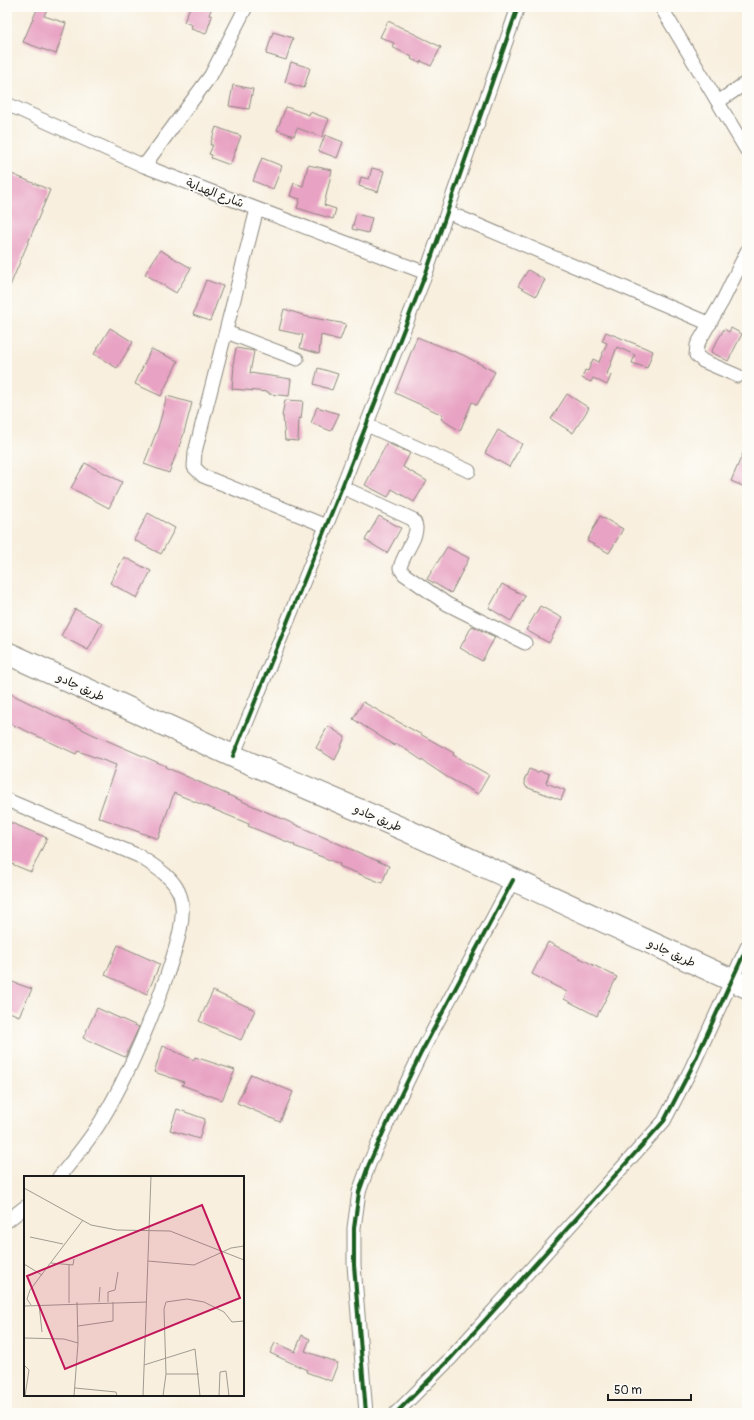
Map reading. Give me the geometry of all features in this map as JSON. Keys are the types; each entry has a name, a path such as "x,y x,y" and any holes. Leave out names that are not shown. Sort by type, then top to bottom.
{"highway":[{"name":"طريق جادو","path":"7,653 233,756 410,832 740,984"}],"street":[{"path":"144,166 211,75 246,7"},
{"path":"233,756 342,487 426,272 518,7"},
{"path":"661,7 747,151"},
{"path":"718,102 747,82"},
{"name":"شارع الهداية","path":"7,104 144,166 426,272"},
{"path":"257,209 195,452 194,467 204,476 326,526"},
{"path":"447,212 710,324"},
{"path":"738,376 703,362 696,355 698,345 723,300 747,251"},
{"path":"226,332 297,359"},
{"path":"366,425 470,471"},
{"path":"342,487 412,518 416,528 415,535 401,561 400,568 404,574 447,604 525,643"},
{"path":"7,800 139,856 158,869 169,880 180,896 182,907 182,919 175,949 154,1012 141,1045 100,1122 60,1176"},
{"path":"366,1413 354,1265 354,1228 359,1192 369,1164 421,1053 514,880"},
{"path":"396,1413 457,1352 664,1121 691,1069 740,984 747,947"},
{"path":"7,1221 24,1208"}],"building":[{"path":"38,7 48,7 44,16 66,23 56,54 23,42"},
{"path":"190,7 212,7 209,15 212,16 206,34 191,29 192,25 184,22"},
{"path":"388,21 441,47 431,66 421,61 420,63 411,59 412,57 392,47 394,43 380,37"},
{"path":"273,32 293,38 286,60 266,54"},
{"path":"291,62 310,68 304,88 285,82"},
{"path":"233,85 253,89 249,109 229,106"},
{"path":"286,107 309,115 310,112 329,119 322,137 297,128 294,136 277,130"},
{"path":"216,127 241,136 230,165 211,158 212,155 209,154 213,145 210,145"},
{"path":"325,135 343,142 337,158 319,151"},
{"path":"262,158 282,166 273,189 253,181"},
{"path":"308,165 332,170 324,205 336,209 333,219 297,208 300,199 290,196 294,183 303,186"},
{"path":"372,168 384,171 378,192 359,186 361,177 369,179"},
{"path":"7,172 50,190 7,293"},
{"path":"356,214 372,218 368,233 352,229"},
{"path":"160,250 191,268 176,293 145,274"},
{"path":"528,270 545,280 536,296 518,286"},
{"path":"206,280 223,286 210,321 193,315"},
{"path":"284,309 303,316 346,324 340,340 321,335 319,354 300,348 303,335 279,330"},
{"path":"110,328 133,342 117,368 94,354"},
{"path":"731,328 742,334 728,361 711,352 724,329 729,332"},
{"path":"606,332 653,351 647,368 632,363 635,355 617,347 607,374 611,375 607,385 593,378 591,382 582,378 585,370 588,371 593,359 599,362 607,343 602,341"},
{"path":"417,337 463,355 495,372 477,405 472,402 460,431 441,419 443,415 395,393"},
{"path":"236,348 254,351 250,373 291,379 289,396 269,394 269,392 232,389 233,365"},
{"path":"151,349 178,361 161,396 135,384"},
{"path":"318,368 338,374 332,390 314,384"},
{"path":"567,394 589,408 573,433 551,419"},
{"path":"167,396 192,403 183,436 169,473 144,464 158,428"},
{"path":"285,400 303,401 301,419 299,418 298,441 285,440 282,416"},
{"path":"317,407 339,414 331,431 311,423"},
{"path":"498,430 522,444 509,467 485,453"},
{"path":"387,443 410,453 403,467 427,481 414,502 392,489 388,497 365,485"},
{"path":"747,444 747,488 731,481"},
{"path":"85,463 122,482 109,508 71,488"},
{"path":"148,513 175,528 161,554 134,540"},
{"path":"379,516 401,528 387,553 365,540"},
{"path":"600,516 623,529 609,553 587,541"},
{"path":"447,547 469,558 451,593 427,579"},
{"path":"124,557 151,571 137,598 110,583"},
{"path":"502,584 525,596 511,621 489,608"},
{"path":"540,606 562,618 549,643 526,630"},
{"path":"75,609 102,623 88,650 61,636"},
{"path":"472,626 495,637 482,661 460,648"},
{"path":"7,692 92,734 389,866 382,883 339,866 340,864 294,846 295,845 248,826 249,824 174,793 158,839 98,817 116,765 78,751 76,754 7,722"},
{"path":"363,702 454,753 453,755 489,775 478,794 447,777 396,743 395,746 353,719"},
{"path":"328,726 345,737 335,760 316,748"},
{"path":"529,769 549,774 546,783 565,790 561,800 526,787 524,781"},
{"path":"7,821 47,838 31,872 7,862"},
{"path":"548,942 617,977 597,1016 564,999 567,992 532,974"},
{"path":"118,945 160,964 147,994 105,975"},
{"path":"7,980 32,989 19,1016 7,1011"},
{"path":"213,991 255,1010 241,1040 199,1021"},
{"path":"97,1008 139,1027 125,1057 83,1038"},
{"path":"163,1046 194,1060 195,1057 235,1070 222,1100 182,1085 184,1082 154,1072"},
{"path":"251,1074 293,1092 280,1122 237,1103"},
{"path":"177,1109 205,1119 199,1139 170,1130"},
{"path":"302,1335 310,1339 305,1351 338,1363 331,1381 306,1372 307,1370 270,1353 275,1343 295,1352"}],"cycle path":[{"path":"233,756 342,487 426,273 518,7"},
{"path":"366,1413 354,1265 354,1228 359,1192 369,1164 421,1053 513,880"},
{"path":"396,1413 451,1358 664,1121 691,1069 747,947"}]}
